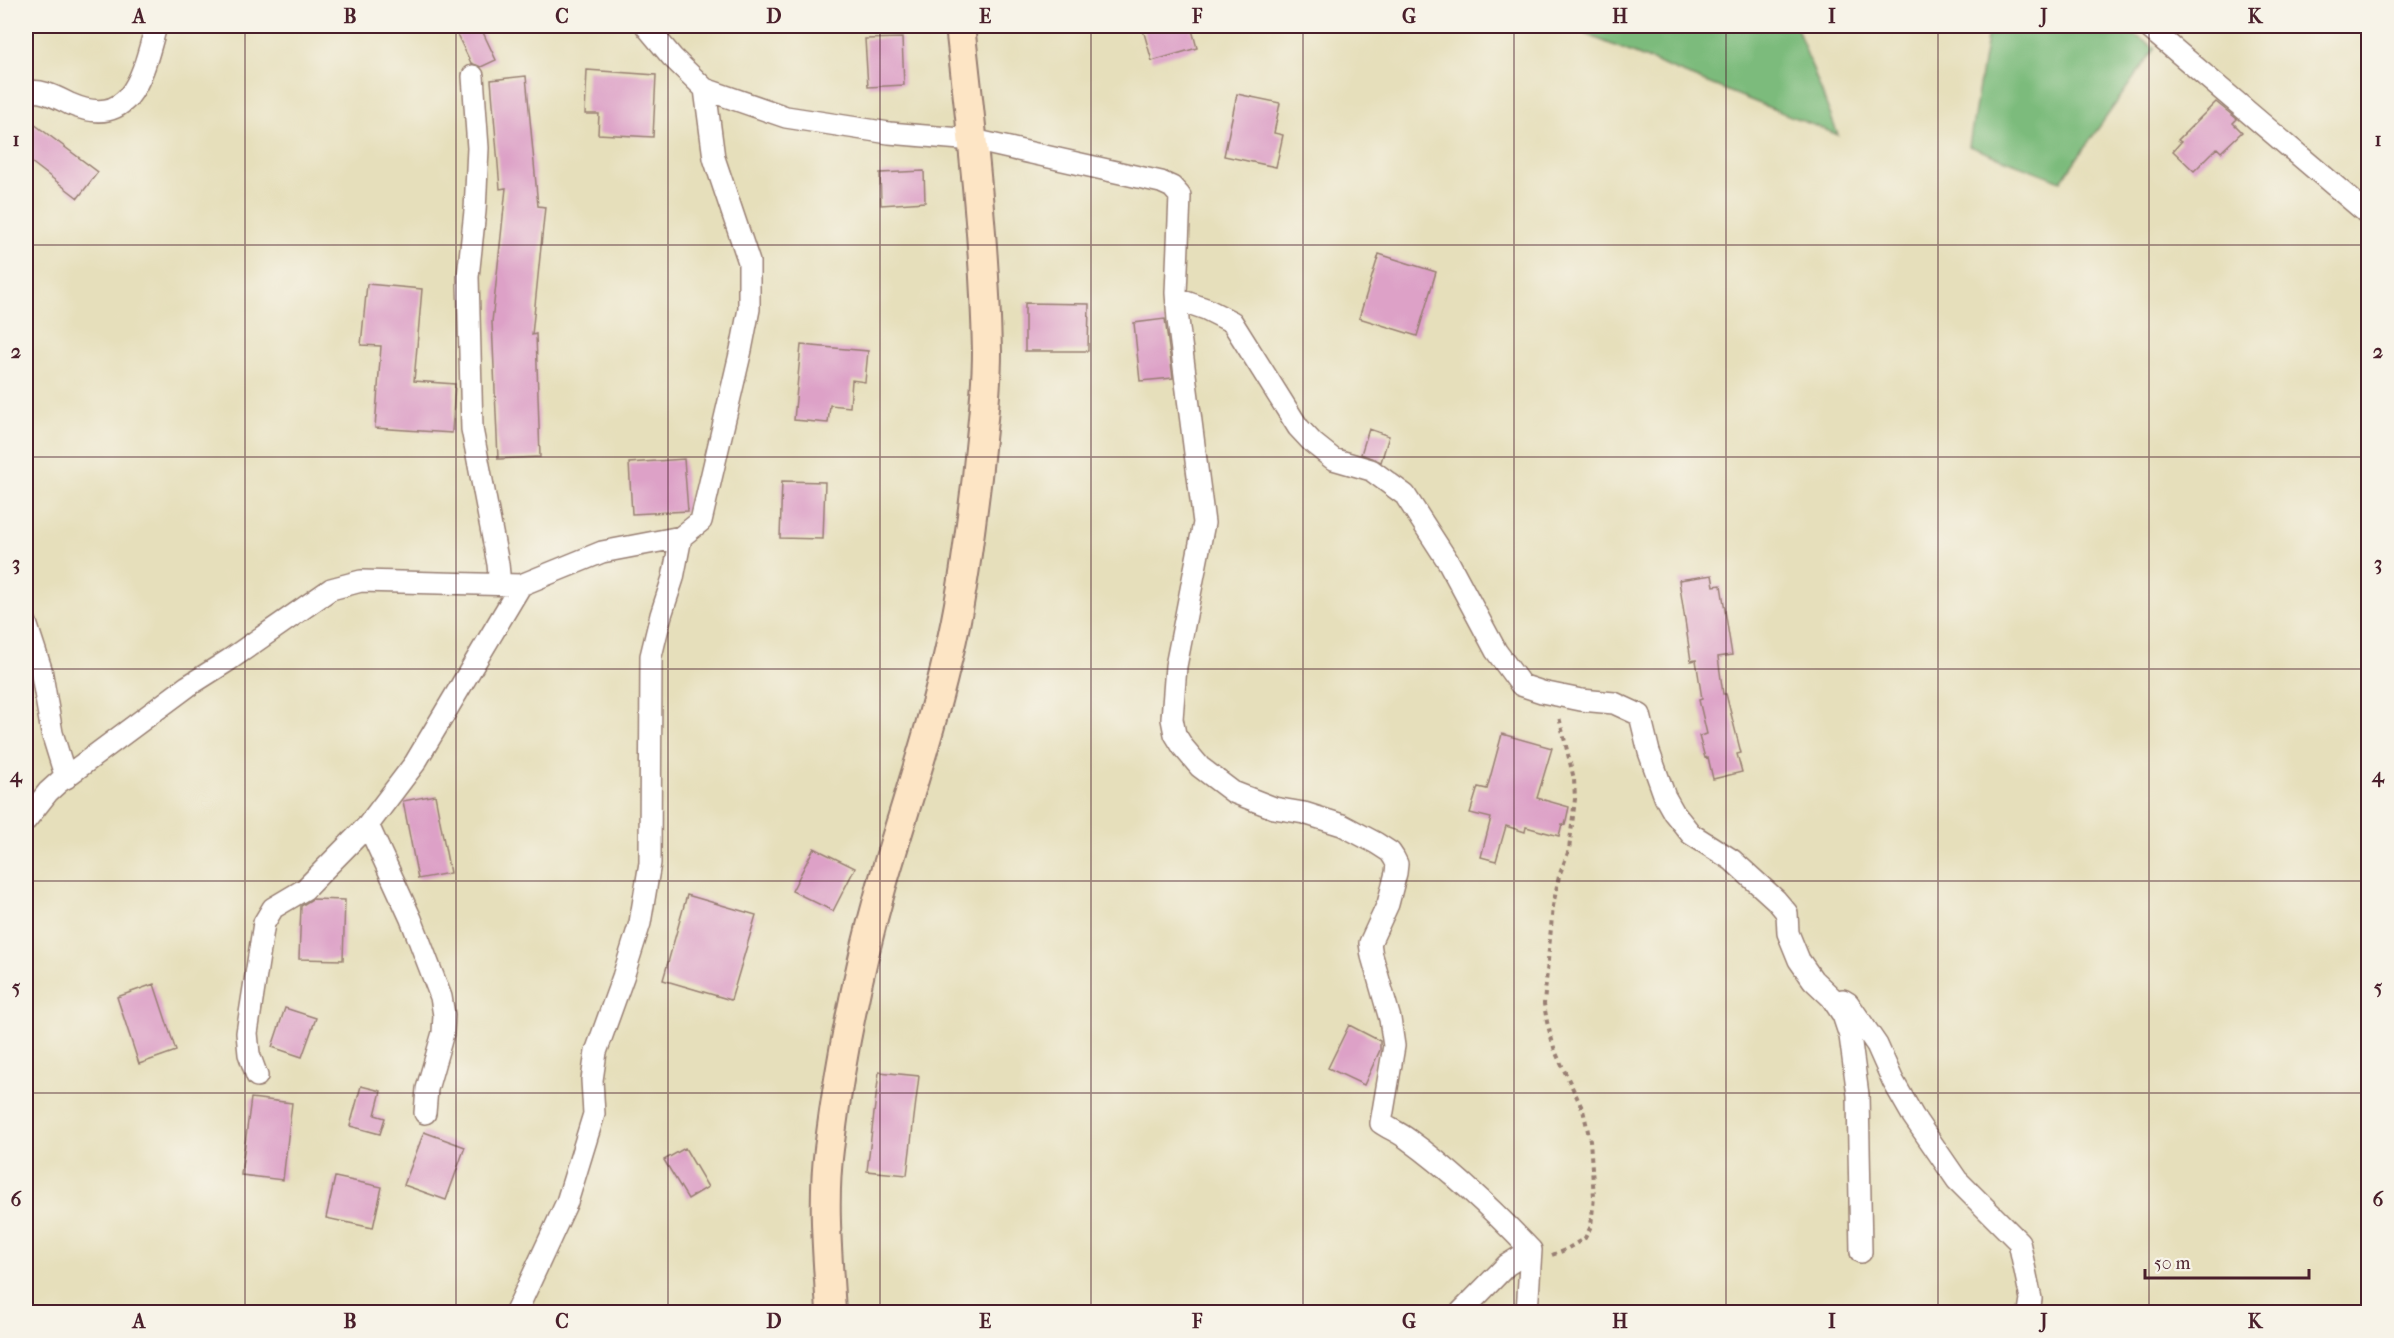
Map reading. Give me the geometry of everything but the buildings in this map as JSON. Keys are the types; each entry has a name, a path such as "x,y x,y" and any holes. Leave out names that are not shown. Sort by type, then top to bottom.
{"main road":[{"path":"831,1312 826,1206 828,1151 856,990 882,885 912,789 952,640 967,558 985,409 987,354 981,238 960,26"}],"street":[{"path":"26,92 43,92 76,106 103,112 112,110 126,100 137,84 156,26"},
{"path":"646,26 672,57 705,89 786,117 890,133 973,140 1152,180 1172,187 1180,196 1177,299 1182,359 1204,523 1176,666 1172,719 1175,734 1200,766 1233,792 1274,807 1304,813 1342,825 1390,852 1397,864 1396,873 1388,904 1370,943 1390,1019 1394,1046 1381,1122 1408,1139 1466,1187 1494,1211 1531,1250 1527,1312"},
{"path":"2147,26 2368,214"},
{"path":"473,75 478,148 475,211 468,277 472,429 500,585"},
{"path":"26,820 48,792 66,778 188,686 331,589 362,582 521,585 602,552 681,537 701,521 749,309 750,262 714,158 705,89"},
{"path":"1177,299 1206,309 1232,322 1298,427 1313,443 1333,459 1371,470 1405,495 1449,563 1470,606 1510,673 1521,685 1581,700 1614,703 1640,715 1649,752 1665,797 1674,813 1691,834 1732,860 1787,914 1788,933 1799,960 1813,980 1848,1003 1877,1045 1893,1081 1913,1116 1957,1180 2019,1242 2031,1299 2029,1312"},
{"path":"516,1312 567,1202 594,1114 592,1080 596,1052 640,923 650,863 651,656 673,578 681,537"},
{"path":"257,1076 249,1054 247,1033 264,923 273,909 305,889 368,825 415,763 521,585"},
{"path":"26,623 41,669 52,733 66,778"},
{"path":"368,825 411,919 441,997 444,1015 443,1033 427,1089 425,1113"},
{"path":"1820,985 1843,1015 1851,1047 1857,1095 1861,1252"},
{"path":"1461,1312 1507,1265 1531,1250"}],"path":[{"path":"1531,1250 1548,1255 1556,1254 1585,1238 1591,1226 1594,1197 1590,1140 1583,1110 1555,1051 1546,1023 1544,1004 1553,906 1559,876 1569,850 1575,799 1574,779 1559,717 1542,692"}],"green space":[{"path":"1587,26 1792,26 1797,28 1838,135 1585,34"},
{"path":"1989,26 2120,26 2155,48 2061,181 1969,146"}]}
